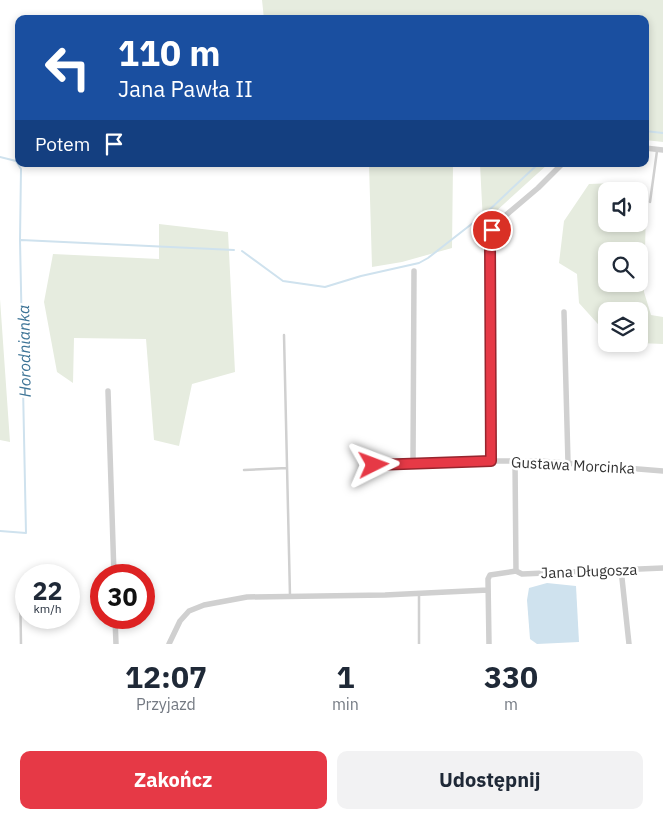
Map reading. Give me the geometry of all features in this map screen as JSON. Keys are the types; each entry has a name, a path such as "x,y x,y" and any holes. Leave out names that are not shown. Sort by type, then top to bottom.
{"street":[{"path":"491,461 490,241 492,230 499,221 538,188 559,167"},
{"path":"412,463 414,271"},
{"path":"564,312 568,463"},
{"path":"108,391 114,564"},
{"path":"515,461 516,571"},
{"name":"Gustawa Morcinka","path":"374,465 515,461 568,463 663,471"},
{"name":"Jana Długosza","path":"488,590 488,579 494,573 516,571 522,574 663,568"},
{"path":"621,569 629,644"},
{"path":"169,644 180,621 189,611 204,604 247,597 488,590 489,644"},
{"path":"116,629 116,644"}],"lane":[{"path":"650,202 660,150"},
{"path":"284,335 290,596"},
{"path":"244,470 287,468"},
{"path":"418,593 418,644"},
{"path":"21,629 21,644"}],"shaded area":[{"path":"262,0 663,0 663,142 649,140 649,15 264,15"},
{"path":"369,167 453,167 452,248 402,262 372,267"},
{"path":"480,167 545,167 483,223"},
{"path":"589,184 598,184 598,232 645,232 645,242 598,242 598,292 644,292 647,302 598,302 598,324 579,303 577,274 559,263 564,221"},
{"path":"159,224 228,232 235,372 192,384 179,446 154,440 146,339 74,338 73,383 57,372 44,302 53,254 159,259"},
{"path":"0,299 10,442 0,440"},
{"path":"648,305 651,315 663,317 663,344 648,343"}],"water":[{"path":"547,583 576,586 579,642 537,644 530,639 527,600 529,588"}],"waterway":[{"path":"649,131 663,133"},
{"name":"Horodnianka","path":"0,157 15,161"},
{"name":"Horodnianka","path":"0,531 26,533 20,167"},
{"path":"242,251 283,281 325,287 361,276 419,263 487,212 535,167"},
{"path":"21,240 234,250"}],"route":[{"path":"374,465 491,461 490,241 492,230"}]}
